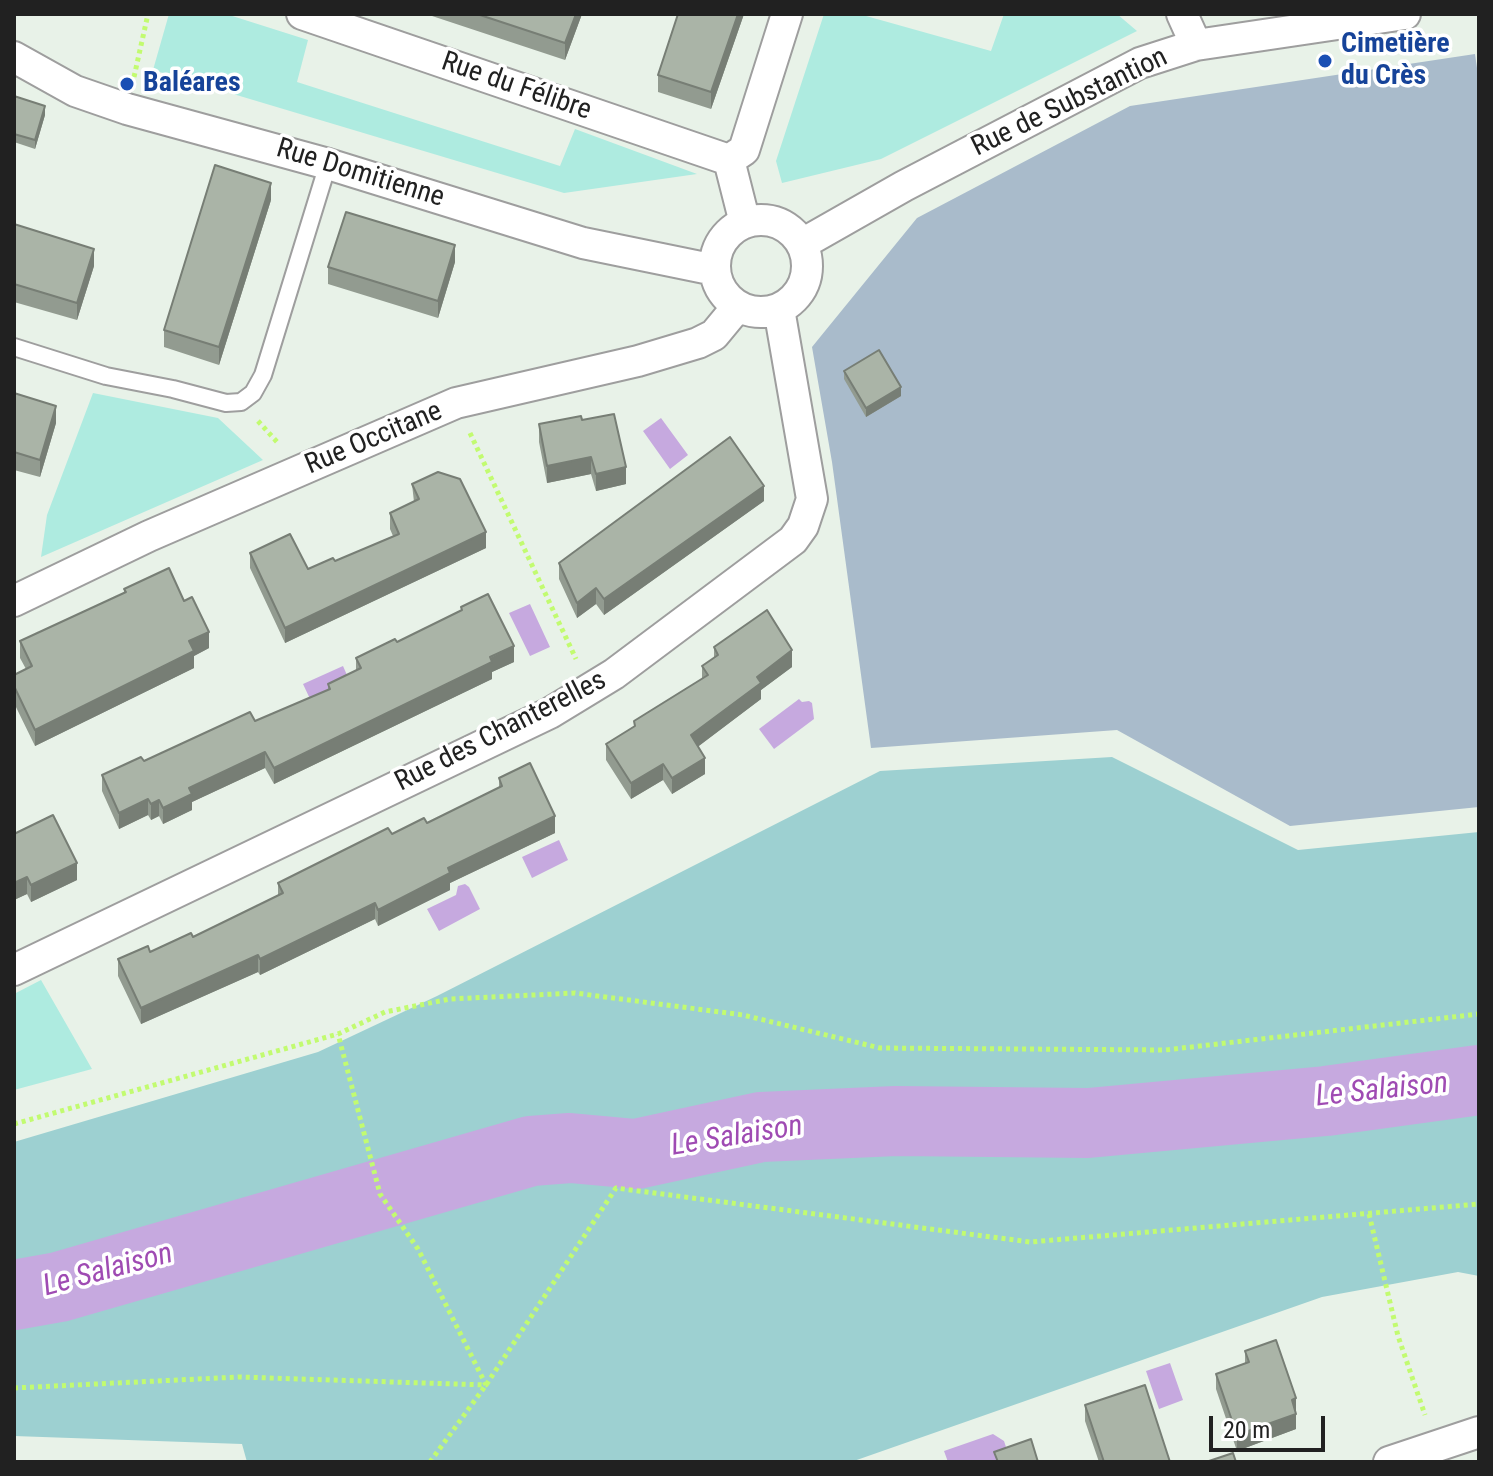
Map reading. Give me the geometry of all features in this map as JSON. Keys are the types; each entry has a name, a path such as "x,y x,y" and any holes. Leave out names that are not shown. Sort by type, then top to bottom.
{"street":[{"name":"Rue du Félibre","path":"302,14 729,160"},
{"path":"745,223 729,160 744,150 787,14"},
{"path":"1182,14 1196,45"},
{"name":"Rue de Substantion","path":"802,244 904,186 1140,63 1196,45 1388,15"},
{"name":"Rue Domitienne","path":"14,57 27,72 127,109 328,164 583,243 715,270"},
{"path":"761,220 777,223 791,231 802,244 807,262 805,281 795,298 779,309 758,312 738,306 726,296 719,284 715,270 719,246 734,228 761,220"},
{"name":"Rue Occitane","path":"14,601 149,536 456,403 638,361 698,343 714,335 738,306"},
{"name":"Rue des Chanterelles","path":"14,970 550,713 614,674 793,540 803,526 812,499 811,479 779,309"},
{"path":"1389,1462 1479,1432"}],"lane":[{"path":"14,347 106,376 226,403 241,402 253,393 263,375 328,164"}],"path":[{"path":"127,109 148,14"},
{"path":"241,402 303,469"},
{"path":"456,403 590,688"},
{"path":"14,1124 338,1034 385,1012 450,999 575,993 743,1015 880,1048 1165,1050 1479,1014"},
{"path":"338,1034 380,1194 418,1249 486,1385"},
{"path":"430,1462 486,1385 616,1188 1030,1242 1479,1204"},
{"path":"1369,1214 1398,1336 1436,1446"},
{"path":"14,1388 239,1377 486,1385"}],"shaded area":[{"path":"169,14 226,14 308,40 297,82 560,166 575,129 697,174 564,193 153,70"},
{"path":"824,14 859,14 991,51 1004,14 1117,14 1137,31 881,159 782,183 776,161"},
{"path":"1475,54 1479,82 1479,807 1290,826 1117,730 871,748 832,462 812,347 917,218 1130,106"},
{"path":"93,393 218,418 263,460 41,557 47,515"},
{"path":"661,418 688,455 670,469 643,431"},
{"path":"530,604 550,647 530,656 509,613"},
{"path":"343,666 350,682 311,701 303,684"},
{"path":"799,699 812,703 814,719 774,749 759,729"},
{"path":"1112,757 1298,850 1479,832 1479,1276 1458,1272 1322,1297 851,1462 247,1462 242,1444 14,1436 14,1142 318,1052 437,996 880,771"},
{"path":"559,840 568,860 532,878 522,857"},
{"path":"465,884 480,909 439,931 427,909 456,895 458,886"},
{"path":"41,980 92,1069 14,1090 14,994"},
{"path":"1170,1363 1183,1400 1159,1409 1146,1371"},
{"path":"993,1434 1004,1441 1003,1461 948,1462 944,1451"}],"building":[{"path":"477,14 576,14 565,43"},
{"path":"678,14 738,14 711,92 658,75"},
{"path":"14,96 45,106 35,140 14,134"},
{"path":"215,165 271,183 219,347 164,330"},
{"path":"346,212 455,245 438,301 328,267"},
{"path":"14,224 94,249 77,303 14,284"},
{"path":"879,350 901,387 866,408 844,371"},
{"path":"14,393 56,406 40,460 14,452"},
{"path":"614,414 626,467 596,474 591,457 547,466 539,424"},
{"path":"730,437 764,486 604,599 596,588 577,603 559,563"},
{"path":"438,472 460,479 486,532 285,628 250,553 290,534 308,569 399,534 390,513 419,499 412,484"},
{"path":"169,568 184,601 192,597 209,632 189,641 194,651 35,730 14,686 14,675 32,666 20,641 126,592 124,589"},
{"path":"488,594 514,646 490,657 492,662 274,768 265,752 189,788 192,794 163,808 159,800 151,804 148,799 119,813 102,775 141,757 144,761 250,712 255,721 330,689 328,684 361,668 356,658 395,639 397,642"},
{"path":"767,610 792,650 757,677 761,683 691,735 705,758 672,778 663,764 631,783 606,744 635,726 634,721 708,675 702,666 718,655 714,647"},
{"path":"530,763 555,816 448,868 450,873 378,910 375,903 260,959 258,955 141,1008 118,959 148,946 150,952 191,933 193,937 283,893 278,883 388,828 392,834 424,818 427,823 502,786 499,778"},
{"path":"53,815 77,863 31,885 27,877 14,883 14,834"},
{"path":"1276,1340 1296,1398 1292,1400 1296,1414 1237,1435 1216,1374 1249,1362 1245,1351"},
{"path":"1145,1385 1170,1462 1104,1462 1085,1405"},
{"path":"1031,1439 1038,1462 998,1462 994,1452"},
{"path":"1233,1453 1236,1462 1206,1462"}],"waterway":[{"name":"Le Salaison","path":"14,1295 59,1287 531,1151 570,1148 636,1154 761,1127 896,1121 1088,1123 1326,1101 1479,1080"}],"place":[{"name":"Cimetière du Crès","path":"1325,61"},
{"name":"Baléares","path":"127,84"}]}
